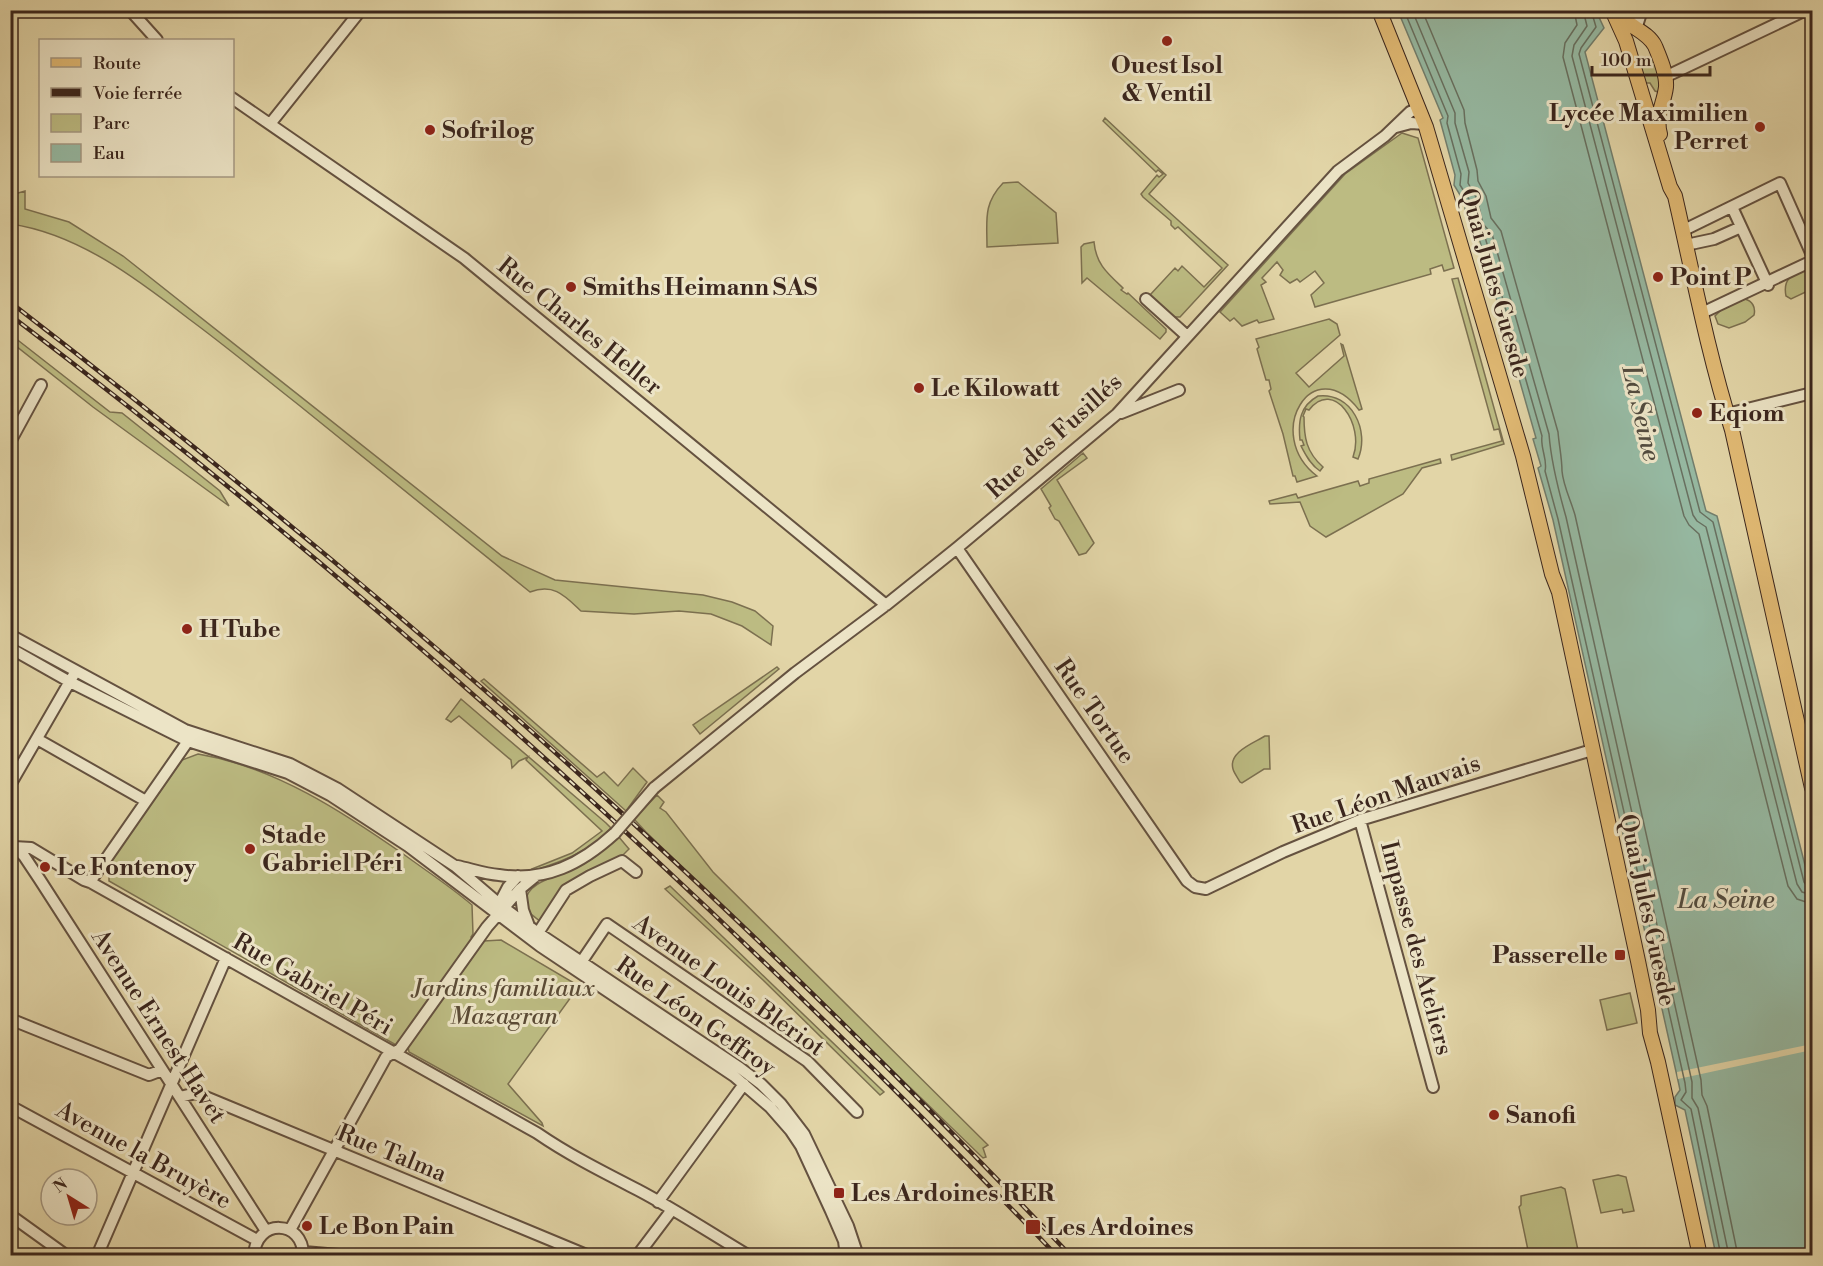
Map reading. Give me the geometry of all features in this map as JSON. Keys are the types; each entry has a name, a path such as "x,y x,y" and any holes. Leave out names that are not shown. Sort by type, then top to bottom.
{"main road":[{"name":"Quai Jules Guesde","path":"1379,10 1425,124 1522,456 1552,574 1551,590 1576,718 1588,751 1640,971 1652,1045 1658,1062 1700,1256"},
{"path":"1612,10 1626,41 1684,230 1702,324 1726,411 1812,788"},
{"path":"1617,10 1622,18 1654,43 1659,57 1665,84 1658,121 1675,186 1675,196"},
{"path":"1632,65 1647,53 1659,57"},
{"path":"1632,65 1639,74 1649,98 1657,99 1665,84"},
{"path":"1698,296 1725,392 1726,411"},
{"name":"Quai Jules Guesde","path":"1588,751 1615,894 1631,957 1646,1041 1660,1093 1693,1256"}],"street":[{"path":"130,10 156,39"},
{"path":"270,124 361,10"},
{"path":"1636,29 1642,10"},
{"path":"1777,10 1785,21"},
{"path":"1665,84 1806,10"},
{"name":"Rue Charles Heller","path":"234,99 464,258 886,605"},
{"name":"Rue des Fusillés","path":"537,875 568,867 595,852 615,833 654,788 795,673 886,605 1084,449 1338,171 1410,112 1419,108"},
{"path":"1392,129 1412,123 1425,124"},
{"path":"1684,230 1780,183 1812,255"},
{"path":"1732,207 1767,284"},
{"path":"1686,244 1713,239 1741,227"},
{"path":"1704,312 1812,261"},
{"path":"1146,299 1187,336"},
{"path":"10,442 41,385"},
{"path":"1141,387 1158,398"},
{"path":"1117,414 1179,390"},
{"path":"1726,411 1812,393"},
{"name":"Rue Tortue","path":"957,548 1187,881 1206,889"},
{"path":"10,635 185,730 290,764 338,789 455,866 499,910"},
{"path":"10,648 70,682 188,741 288,773 330,795 499,910"},
{"path":"10,785 76,671"},
{"path":"37,739 146,801"},
{"path":"90,882 188,741"},
{"name":"Rue Léon Mauvais","path":"1206,889 1283,852 1360,820 1588,751"},
{"name":"Impasse des Ateliers","path":"1360,820 1433,1087"},
{"name":"Rue Gabriel Péri","path":"12,848 31,849 537,1133 568,1154 658,1202 749,1256"},
{"name":"Avenue Ernest Havet","path":"12,848 24,856 40,880 266,1231"},
{"path":"520,889 523,910 534,929 566,890 590,876 622,861 636,872"},
{"path":"455,866 499,876 537,875"},
{"path":"290,1230 386,1057 400,1049 499,910 537,875"},
{"path":"499,910 508,887 518,876"},
{"name":"Rue Léon Geffroy","path":"499,910 534,929 761,1084 781,1104 804,1134 848,1226 858,1256"},
{"name":"Rue Léon Geffroy","path":"499,910 549,952 744,1084 782,1120 804,1151 844,1241 846,1256"},
{"name":"Avenue Louis Blériot","path":"582,961 607,924 807,1061 857,1112"},
{"path":"97,1256 226,958"},
{"path":"10,1019 149,1075 162,1070"},
{"path":"658,1202 744,1084"},
{"name":"Rue Talma","path":"180,1096 196,1093 589,1256"},
{"name":"Avenue la Bruyère","path":"10,1106 257,1240"},
{"path":"637,1256 671,1210"},
{"path":"10,1215 67,1256"},
{"path":"254,1256 257,1240 266,1231 274,1228 290,1230 300,1239 304,1254 350,1256"}],"green space":[{"path":"1647,57 1655,61 1662,86 1661,91 1655,91 1650,83 1645,83 1638,62"},
{"path":"1105,118 1166,175 1149,194 1228,265 1180,317 1174,317 1150,295 1175,268 1178,271 1182,266 1204,287 1222,268 1178,227 1175,229 1171,221 1143,197 1141,194 1157,175 1159,177 1163,174 1158,170 1156,172 1103,121"},
{"path":"1402,133 1418,138 1454,268 1444,271 1442,265 1430,269 1431,274 1315,307 1311,295 1324,283 1315,271 1300,282 1297,279 1290,283 1280,275 1283,270 1277,262 1262,278 1266,282 1261,285 1274,319 1259,323 1257,320 1242,326 1234,318 1230,321 1220,312 1345,174"},
{"path":"1018,182 1056,213 1058,243 987,247 987,220 992,198 1003,183"},
{"path":"25,191 25,209 69,222 123,256 502,556 555,580 703,595 732,602 755,611 773,626 771,645 742,626 711,614 679,611 634,614 581,611 558,592 546,589 530,592 245,362 148,288 105,260 60,237 11,224 11,195"},
{"path":"1094,242 1100,262 1107,273 1123,288 1121,290 1128,293 1166,329 1160,339 1087,278 1082,283 1081,247"},
{"path":"1812,267 1812,289 1791,299 1786,296 1785,289 1788,280 1795,274"},
{"path":"1458,278 1504,444 1452,460 1451,455 1502,441 1499,429 1494,430 1452,279"},
{"path":"1745,299 1753,305 1754,315 1745,322 1729,328 1718,324 1715,316 1723,308"},
{"path":"1329,319 1337,324 1340,335 1296,373 1309,387 1344,356 1341,344 1343,345 1362,409 1359,410 1342,394 1325,389 1311,393 1300,405 1294,421 1294,440 1301,459 1317,476 1297,482 1293,476 1269,391 1271,389 1269,380 1266,380 1256,339"},
{"path":"10,334 110,412 122,413 220,491 229,506 93,407 11,342"},
{"path":"1318,396 1330,396 1349,407 1360,426 1362,437 1358,459 1353,457 1356,444 1351,420 1337,402 1328,399 1319,402 1309,410 1306,409 1303,416 1306,438 1313,456 1323,467 1320,471 1311,463 1301,446 1304,445 1299,433 1304,409"},
{"path":"1083,453 1087,458 1057,480 1094,543 1086,553 1079,555 1059,521 1055,519 1049,508 1051,506 1041,489"},
{"path":"1440,459 1441,463 1422,468 1403,494 1326,537 1310,526 1300,502 1270,504 1269,501 1296,494 1298,498 1358,481 1360,486 1369,483 1369,479"},
{"path":"777,667 779,669 700,734 693,725"},
{"path":"484,679 597,777 604,772 618,786 633,768 647,782 626,811 481,681"},
{"path":"461,699 611,828 585,850 533,871 532,869 572,853 602,831 526,760 528,757 519,761 512,768 511,760 459,716 451,722 446,719"},
{"path":"1269,736 1270,769 1264,769 1242,783 1240,782 1233,769 1234,758 1243,749"},
{"path":"198,754 254,769 307,793 382,840 472,905 473,934 471,937 473,941 396,1045 109,881 109,864 182,760"},
{"path":"657,795 664,802 660,808 666,812 713,872 988,1145 983,1148 986,1157 983,1158 634,819"},
{"path":"618,836 629,849 620,858 583,876 540,921 531,914 526,903 531,889 585,863"},
{"path":"670,886 884,1092 880,1095 763,980 665,889"},
{"name":"Jardins familiaux Mazagran","path":"501,940 579,986 508,1084 543,1126 409,1052 408,1047 484,941"},
{"path":"1630,993 1637,1023 1607,1030 1600,1000"},
{"path":"1618,1175 1626,1177 1634,1211 1623,1213 1622,1209 1601,1213 1593,1180"},
{"path":"1561,1187 1565,1189 1579,1255 1529,1255 1519,1207 1521,1196"}],"water":[{"name":"La Seine","path":"1398,11 1596,11 1604,28 1585,52 1706,511 1717,516 1812,893 1812,1255 1716,1255 1685,1110 1675,1105 1675,1097 1680,1090 1679,1085 1553,520 1538,468 1541,466 1533,439 1536,438 1479,238 1473,239 1465,203 1454,185 1455,175 1440,120 1443,118"}],"pier":[{"path":"1812,1044 1812,1050 1678,1079 1677,1072"}],"railway":[{"path":"10,302 335,562 571,767 809,990 915,1095 1071,1256"},
{"path":"10,315 286,534 552,764 809,1005 1057,1256"}],"place":[{"name":"Ouest Isol & Ventil","path":"1167,41"},
{"name":"Lycée Maximilien Perret","path":"1760,127"},
{"name":"Sofrilog","path":"430,130"},
{"name":"Point P","path":"1658,277"},
{"name":"Smiths Heimann SAS","path":"571,287"},
{"name":"Le Kilowatt","path":"919,388"},
{"name":"Eqiom","path":"1697,413"},
{"name":"H Tube","path":"187,629"},
{"name":"Stade Gabriel Péri","path":"250,849"},
{"name":"Le Fontenoy","path":"45,867"},
{"name":"Passerelle","path":"1620,955"},
{"name":"Sanofi","path":"1494,1115"},
{"name":"Les Ardoines RER","path":"839,1193"},
{"name":"Le Bon Pain","path":"307,1226"},
{"name":"Les Ardoines","path":"1033,1227"}]}
